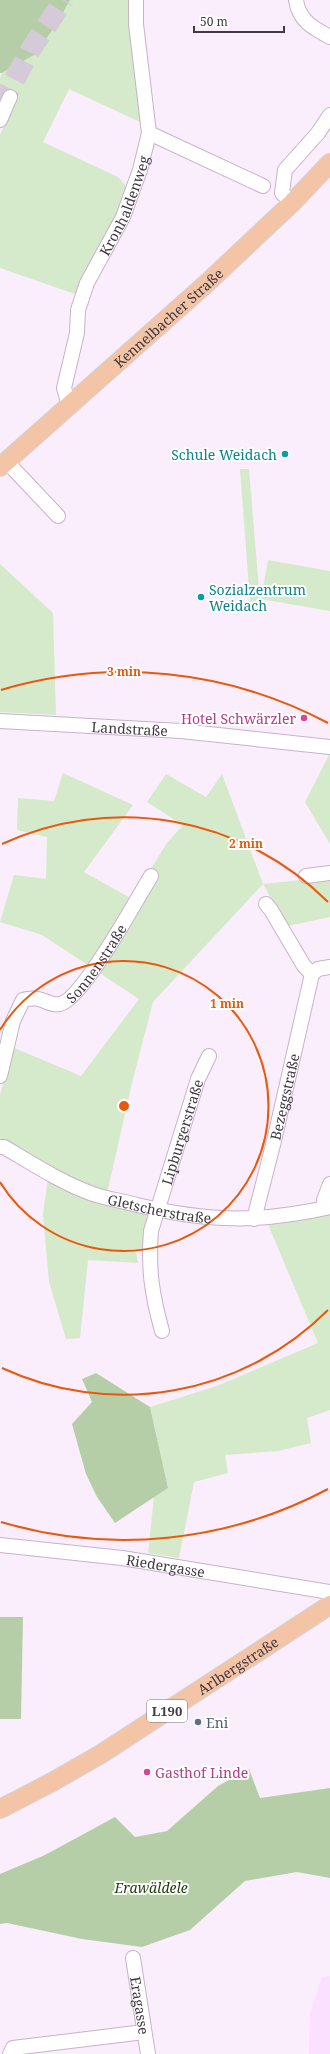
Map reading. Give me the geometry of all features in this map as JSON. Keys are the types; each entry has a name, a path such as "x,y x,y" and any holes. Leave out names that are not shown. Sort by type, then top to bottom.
{"main road":[{"name":"Kennelbacher Straße","path":"3,464 207,283 292,203 330,163"},
{"name":"Arlbergstraße","path":"0,1809 54,1781 101,1754 330,1605"}],"street":[{"name":"Kronhaldenweg","path":"68,405 64,388 77,334 78,310 87,283 123,217 140,170 149,132 136,24 136,0"},
{"path":"296,0 299,13 307,25 330,37"},
{"path":"0,120 10,97"},
{"path":"292,203 282,193 286,170 318,133 330,115"},
{"path":"149,132 263,186"},
{"path":"3,464 58,516"},
{"name":"Landstraße","path":"0,721 181,731 330,747"},
{"path":"306,876 330,873"},
{"name":"Sonnenstraße","path":"0,1076 13,1021 22,1000 33,997 54,1005 61,1004 70,999 88,978 151,876"},
{"path":"266,904 304,966 312,974 318,969 330,966"},
{"name":"Bezeggstraße","path":"254,1219 274,1141 312,974"},
{"name":"Lipburgerstraße","path":"162,1331 154,1300 149,1255 151,1231 159,1210 198,1079 209,1056"},
{"name":"Gletscherstraße","path":"0,1146 93,1194 159,1210 208,1218 254,1219 294,1215 327,1208"},
{"path":"327,1208 324,1200 330,1184"},
{"name":"Riedergasse","path":"0,1545 122,1558 330,1592"},
{"name":"Eragasse","path":"133,1958 148,2054"},
{"path":"10,2054 13,2048 144,2032"}],"shaded area":[{"path":"330,1976 330,2054 309,2054 310,2013 322,1977"}],"green space":[{"path":"0,0 70,0 57,24 34,55 2,73 0,73"},
{"path":"70,0 132,0 142,123 69,89 43,142 118,177 130,190 91,271 75,294 0,268 0,135 11,109 0,104 0,78 2,73 34,55 57,24"},
{"path":"240,469 249,469 260,602 250,602"},
{"path":"268,560 330,571 330,611 261,599"},
{"path":"0,564 53,613 56,715 0,712"},
{"path":"330,755 330,844 305,802"},
{"path":"63,773 133,805 84,872 132,899 167,843 183,825 147,802 166,774 206,797 222,774 263,884 153,1002 132,1083 105,1202 142,1211 148,1224 144,1251 136,1252 138,1263 88,1260 80,1338 66,1339 49,1282 43,1214 48,1178 4,1153 0,1153 0,1095 12,1047 81,1076 139,999 42,935 0,922 14,875 46,879 47,837 17,830 18,798 54,801"},
{"path":"330,877 330,917 287,926 263,884"},
{"path":"330,1214 330,1410 307,1418 311,1443 278,1451 225,1455 228,1473 194,1482 179,1558 148,1553 154,1497 168,1488 150,1407 217,1386 318,1343 267,1222"},
{"path":"96,1373 150,1407 168,1488 115,1523 97,1497 86,1474 72,1424 92,1402 82,1379"},
{"path":"0,1617 23,1617 21,1719 0,1719"},
{"name":"Erawäldele","path":"249,1769 260,1798 330,1788 330,1878 297,1872 245,1881 190,1930 142,1947 82,1939 7,1923 0,1924 0,1874 45,1855 115,1817 135,1837 167,1831 218,1786"}],"tunnel":[{"path":"0,107 31,49 64,0"}],"place":[{"name":"Schule Weidach","path":"285,454"},
{"name":"Sozialzentrum Weidach","path":"201,597"},
{"name":"Hotel Schwärzler","path":"304,718"},
{"name":"Eni","path":"198,1722"},
{"name":"Gasthof Linde","path":"147,1772"}]}
